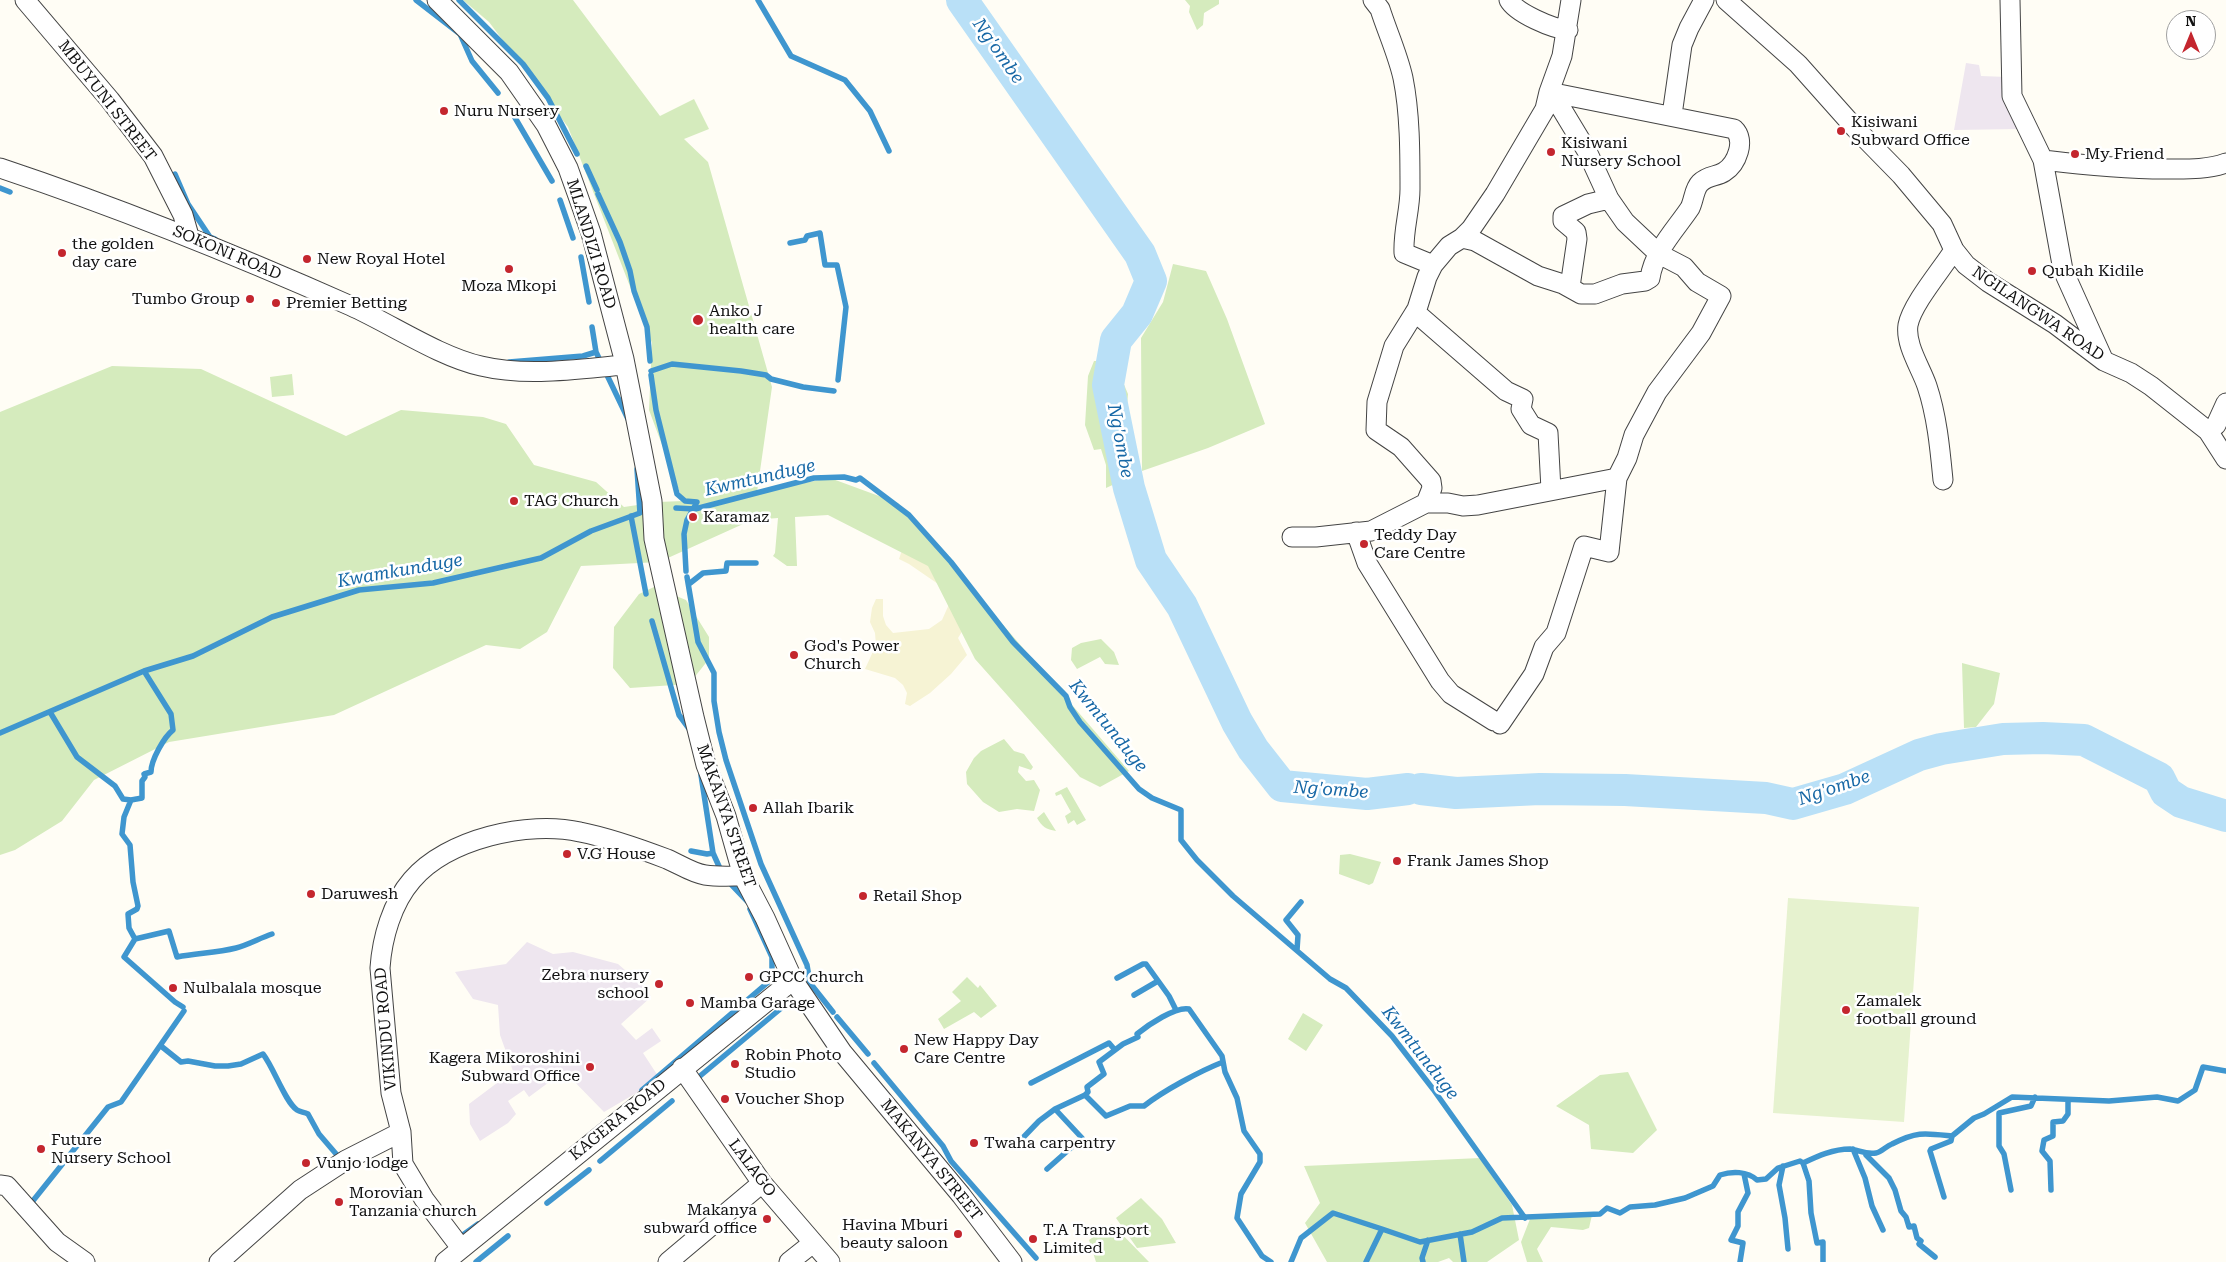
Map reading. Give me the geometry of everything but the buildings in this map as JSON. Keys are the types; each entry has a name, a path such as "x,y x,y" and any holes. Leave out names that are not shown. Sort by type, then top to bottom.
{"street":[{"name":"MBUYUNI STREET","path":"25,0 110,100 153,156 184,215 189,236"},
{"name":"MLANDIZI ROAD","path":"437,0 509,72 546,125 564,160 591,233 624,365 652,501"},
{"path":"1373,0 1380,9 1402,77 1409,137 1410,191 1408,215 1404,230 1404,253 1433,265"},
{"path":"1510,0 1516,8 1544,23 1568,30"},
{"path":"1426,503 1432,488 1427,475 1401,448 1376,430 1377,402 1397,339 1415,312 1433,265 1449,246 1462,238 1471,229 1495,194 1545,109 1568,30 1572,0"},
{"path":"1672,115 1682,45 1704,0"},
{"name":"NGILANGWA ROAD","path":"1726,0 1798,64 1855,128 1901,175 1942,224 1954,250 1977,274 2054,324 2104,360 2132,372 2151,386 2208,431 2226,459"},
{"path":"2010,0 2012,96 2043,160 2063,270 2104,360"},
{"path":"1462,238 1475,241 1546,280 1570,287 1581,294 1595,294 1622,284 1645,281 1650,278 1664,243 1691,206 1699,184 1708,176 1723,173 1736,158 1739,140 1738,133 1734,129 1672,115 1550,92"},
{"path":"1356,532 1367,563 1440,681 1451,694 1497,722 1534,674 1544,647 1556,633 1584,546 1609,552 1617,478 1627,458 1634,435 1657,392 1701,333 1721,296 1697,282 1684,267 1659,254 1625,222 1609,199 1587,151 1550,92"},
{"path":"2043,160 2130,169 2191,169 2216,167 2226,163"},
{"name":"SOKONI ROAD","path":"0,168 76,193 189,236 352,307 445,353 480,366 508,370 558,371 624,365"},
{"path":"1570,287 1577,239 1576,232 1563,221 1563,216 1588,204 1609,199"},
{"path":"1943,480 1938,431 1927,385 1908,332 1914,310 1954,250"},
{"path":"1415,312 1506,391 1523,399 1521,409 1531,424 1548,433 1551,490"},
{"path":"2208,431 2216,426 2226,402"},
{"path":"1292,536 1316,536 1371,531 1426,503 1448,503 1463,506 1478,505 1617,478"},
{"name":"MAKANYA STREET","path":"652,501 654,540 706,765 726,816 743,876 765,918 793,980 842,1052 961,1195 1004,1259"},
{"name":"VIKINDU ROAD","path":"461,1248 424,1199 404,1164 400,1132 391,1093 380,968 381,949 400,897 412,879 442,855 488,836 538,829 578,831 627,844 704,875 743,876"},
{"name":"KAGERA ROAD","path":"445,1262 682,1068 793,980"},
{"name":"LALAGO","path":"682,1068 762,1183 830,1262"},
{"path":"219,1262 300,1190 346,1160 400,1132"},
{"path":"668,1262 762,1183"},
{"path":"0,1185 7,1186 57,1242 85,1262"},
{"path":"789,1262 813,1243"}],"shaded area":[{"path":"1966,63 1979,65 1981,76 2007,77 2018,129 1954,130"},
{"path":"906,538 971,617 958,638 967,655 951,674 930,693 910,706 905,704 907,693 903,685 895,678 865,669 876,645 875,633 870,622 872,608 876,599 883,599 883,616 886,625 893,633 929,629 942,620 950,602 941,586 899,559"},
{"path":"527,942 553,954 573,952 618,964 647,989 651,997 621,1024 636,1040 652,1028 661,1041 643,1053 660,1079 604,1112 564,1071 529,1097 524,1090 508,1101 516,1114 508,1123 480,1141 470,1124 469,1104 513,1071 500,1035 498,1005 473,999 455,972 506,964"}],"green space":[{"path":"463,0 573,0 660,116 694,99 709,129 684,139 708,162 772,387 757,492 830,478 898,503 1129,771 1100,787 1080,777 975,659 928,566 828,515 795,517 797,566 787,566 773,556 775,553 778,518 752,520 659,562 581,566 547,632 520,649 486,645 334,715 169,742 94,780 62,821 15,850 0,855 0,412 112,366 201,369 346,436 401,410 483,417 506,424 534,465 596,482 624,507 658,502 683,501 649,410 652,343 568,127 489,22"},
{"path":"1185,0 1219,0 1219,4 1204,13 1203,25 1197,30 1189,12 1190,6"},
{"path":"1173,264 1206,271 1227,319 1265,424 1208,448 1142,471 1141,338 1163,302"},
{"path":"1094,361 1114,361 1128,394 1126,419 1118,419 1126,445 1132,476 1106,488 1106,465 1101,449 1094,450 1085,425 1088,376"},
{"path":"292,374 294,395 272,397 270,377"},
{"path":"654,587 686,600 709,637 709,659 689,684 630,688 613,668 614,627 639,594"},
{"path":"1101,639 1114,652 1119,665 1105,664 1100,657 1077,669 1071,660 1072,648 1081,643"},
{"path":"1962,663 2000,673 1994,704 1976,727 1964,728"},
{"path":"1004,739 1014,751 1024,754 1033,767 1031,770 1019,766 1018,772 1026,781 1034,780 1040,790 1034,811 1017,809 999,812 983,802 967,784 966,772 974,758 981,751"},
{"path":"1067,787 1086,820 1077,825 1074,820 1068,824 1065,816 1071,812 1061,794 1056,796 1055,793"},
{"path":"1044,812 1056,831 1043,826 1037,818"},
{"path":"1350,854 1381,862 1373,883 1369,885 1339,874 1340,855"},
{"name":"Zamalek football ground","path":"1788,898 1919,907 1904,1122 1773,1113"},
{"path":"967,977 978,988 980,985 997,1006 981,1018 974,1012 944,1029 938,1019 961,1001 952,992"},
{"path":"1303,1013 1323,1025 1306,1051 1288,1039"},
{"path":"1628,1072 1657,1130 1633,1153 1591,1149 1589,1125 1556,1106 1600,1075"},
{"path":"1480,1158 1512,1205 1519,1240 1487,1262 1453,1262 1449,1258 1438,1262 1327,1262 1305,1223 1320,1203 1304,1166"},
{"path":"1141,1198 1162,1219 1176,1243 1137,1248 1116,1218"},
{"path":"1592,1215 1589,1228 1583,1230 1551,1227 1537,1249 1543,1262 1527,1262 1521,1242 1530,1219"},
{"path":"1112,1224 1149,1262 1096,1262 1089,1240"}],"waterway":[{"path":"416,0 460,34 472,61 498,93"},
{"path":"459,0 523,64 548,98 577,154"},
{"path":"758,0 791,56 845,80 870,111 889,151"},
{"name":"Ng'ombe","path":"962,0 1140,254 1151,281 1137,314 1116,340 1108,385 1129,488 1151,560 1182,606 1237,722 1253,749 1282,786 1367,794 1408,789"},
{"path":"514,116 552,181"},
{"path":"586,166 597,190"},
{"path":"175,174 188,204 210,237 215,239"},
{"path":"0,188 10,192"},
{"path":"598,194 620,242 630,271 634,291 647,327 650,361"},
{"path":"560,200 573,238"},
{"path":"790,243 805,240 807,236 820,233 825,265 837,265 846,307 838,380"},
{"path":"581,257 589,302"},
{"path":"592,327 596,352 628,419"},
{"path":"509,362 583,356 596,352"},
{"path":"651,371 672,364 741,371 766,375 771,379 803,387 834,391"},
{"path":"651,375 656,410 677,494 685,501 697,502 687,520 684,534 686,571"},
{"name":"Kwamkunduge","path":"0,733 144,671 193,656 272,617 359,590 433,583 541,558 591,531 640,513 637,469"},
{"name":"Kwmtunduge","path":"676,508 695,509 814,478 844,477 856,480 860,478 909,515 951,562 1013,642 1066,696 1070,707 1080,722 1139,789 1152,798 1181,810 1181,840 1197,860 1233,896 1330,979 1346,988 1392,1036 1433,1089 1525,1218"},
{"path":"631,516 646,594"},
{"path":"689,584 703,573 726,571 727,563 756,563"},
{"path":"687,577 698,642 714,673 714,701 726,760 761,864 807,965 810,983 833,1012"},
{"path":"652,621 679,715 690,730"},
{"path":"131,800 142,798 144,774 151,772 153,761 159,749 173,730 171,714 144,671"},
{"path":"50,712 77,757 115,786 123,799 131,800 124,817 122,834 130,845 133,882 138,906 137,909 128,914 129,928 135,939 124,957 183,1007"},
{"name":"Ng'ombe","path":"1421,789 1456,793 1540,789 1625,790 1766,798 1793,804 1845,789 1919,755 1941,749 2003,739 2043,738 2084,740 2159,778 2166,792 2181,802 2226,816"},
{"path":"701,775 713,853 722,873"},
{"path":"691,851 707,854 713,853"},
{"path":"727,880 747,901"},
{"path":"1297,950 1298,935 1286,920 1301,902"},
{"path":"750,909 772,957 772,968"},
{"path":"135,939 169,931 177,957 236,948 272,934"},
{"path":"1117,978 1146,964 1169,996 1176,1010"},
{"path":"642,1090 773,978"},
{"path":"1134,995 1158,981"},
{"path":"700,1076 785,1005"},
{"path":"1085,1095 1088,1092 1087,1087 1104,1074 1099,1062 1123,1044 1138,1037 1137,1034 1155,1021 1177,1010 1189,1009 1222,1056 1225,1072 1237,1098 1244,1131 1260,1154 1260,1162 1241,1194 1237,1218 1262,1256 1271,1262"},
{"path":"28,1207 108,1107 121,1102 184,1011"},
{"path":"837,1017 868,1054"},
{"path":"1031,1083 1109,1043 1115,1050"},
{"path":"161,1046 181,1062 188,1061 215,1066 241,1064 263,1054 288,1100 298,1111 308,1114 319,1134 337,1155"},
{"path":"1015,1146 1039,1121 1055,1109 1085,1095 1106,1116 1130,1106 1144,1106 1182,1082 1223,1062"},
{"path":"874,1063 943,1146 951,1161 1036,1258"},
{"path":"1366,1262 1382,1229 1420,1242 1472,1232 1502,1218 1600,1214 1607,1208 1620,1213 1630,1207 1655,1205 1685,1198 1713,1186 1720,1175 1734,1172 1749,1175 1757,1180 1766,1179 1778,1168 1800,1161 1803,1163 1820,1155 1844,1149 1876,1153 1915,1135 1952,1136 1974,1118 2012,1097 2109,1101 2157,1097 2178,1101 2195,1090 2203,1067 2226,1071"},
{"path":"2011,1190 2004,1154 1999,1146 1999,1113 2031,1106 2035,1097"},
{"path":"2051,1190 2050,1161 2042,1151 2044,1140 2053,1136 2053,1122 2063,1121 2068,1114 2068,1100"},
{"path":"600,1161 672,1101"},
{"path":"1047,1169 1082,1138 1055,1109"},
{"path":"1944,1197 1930,1151 1951,1141 1952,1136"},
{"path":"1853,1149 1865,1178 1872,1206 1883,1230"},
{"path":"1866,1155 1889,1178 1909,1227 1914,1226 1917,1238 1921,1241 1919,1244 1935,1257"},
{"path":"1803,1163 1809,1181 1811,1213 1817,1243 1823,1242 1823,1262"},
{"path":"1783,1166 1779,1185 1788,1249"},
{"path":"547,1203 589,1170"},
{"path":"1740,1262 1743,1243 1731,1240 1738,1226 1738,1212 1748,1193 1744,1174"},
{"path":"1291,1262 1301,1238 1333,1213 1382,1229"},
{"path":"460,1237 478,1224"},
{"path":"1460,1234 1464,1262"},
{"path":"476,1262 508,1236"},
{"path":"1423,1262 1422,1258 1428,1240"}],"place":[{"name":"Nuru Nursery","path":"444,111"},
{"name":"Kisiwani Subward Office","path":"1841,131"},
{"name":"Kisiwani Nursery School","path":"1551,152"},
{"name":"My Friend","path":"2075,154"},
{"name":"the golden day care","path":"62,253"},
{"name":"New Royal Hotel","path":"307,259"},
{"name":"Moza Mkopi","path":"509,269"},
{"name":"Qubah Kidile","path":"2032,271"},
{"name":"Tumbo Group","path":"250,299"},
{"name":"Premier Betting","path":"276,303"},
{"name":"Anko J health care","path":"698,320"},
{"name":"TAG Church","path":"514,501"},
{"name":"Karamaz","path":"693,517"},
{"name":"Teddy Day Care Centre","path":"1364,544"},
{"name":"God's Power Church","path":"794,655"},
{"name":"Allah Ibarik","path":"753,808"},
{"name":"V.G House","path":"567,854"},
{"name":"Frank James Shop","path":"1397,861"},
{"name":"Daruwesh","path":"311,894"},
{"name":"Retail Shop","path":"863,896"},
{"name":"GPCC church","path":"749,977"},
{"name":"Zebra nursery school","path":"659,984"},
{"name":"Nulbalala mosque","path":"173,988"},
{"name":"Mamba Garage","path":"690,1003"},
{"name":"Zamalek football ground","path":"1846,1010"},
{"name":"New Happy Day Care Centre","path":"904,1049"},
{"name":"Robin Photo Studio","path":"735,1064"},
{"name":"Kagera Mikoroshini Subward Office","path":"590,1067"},
{"name":"Voucher Shop","path":"725,1099"},
{"name":"Twaha carpentry","path":"974,1143"},
{"name":"Future Nursery School","path":"41,1149"},
{"name":"Vunjo lodge","path":"306,1163"},
{"name":"Morovian Tanzania church","path":"339,1202"},
{"name":"Makanya subward office","path":"767,1219"},
{"name":"Havina Mburi beauty saloon","path":"958,1234"},
{"name":"T.A Transport Limited","path":"1033,1239"}]}
